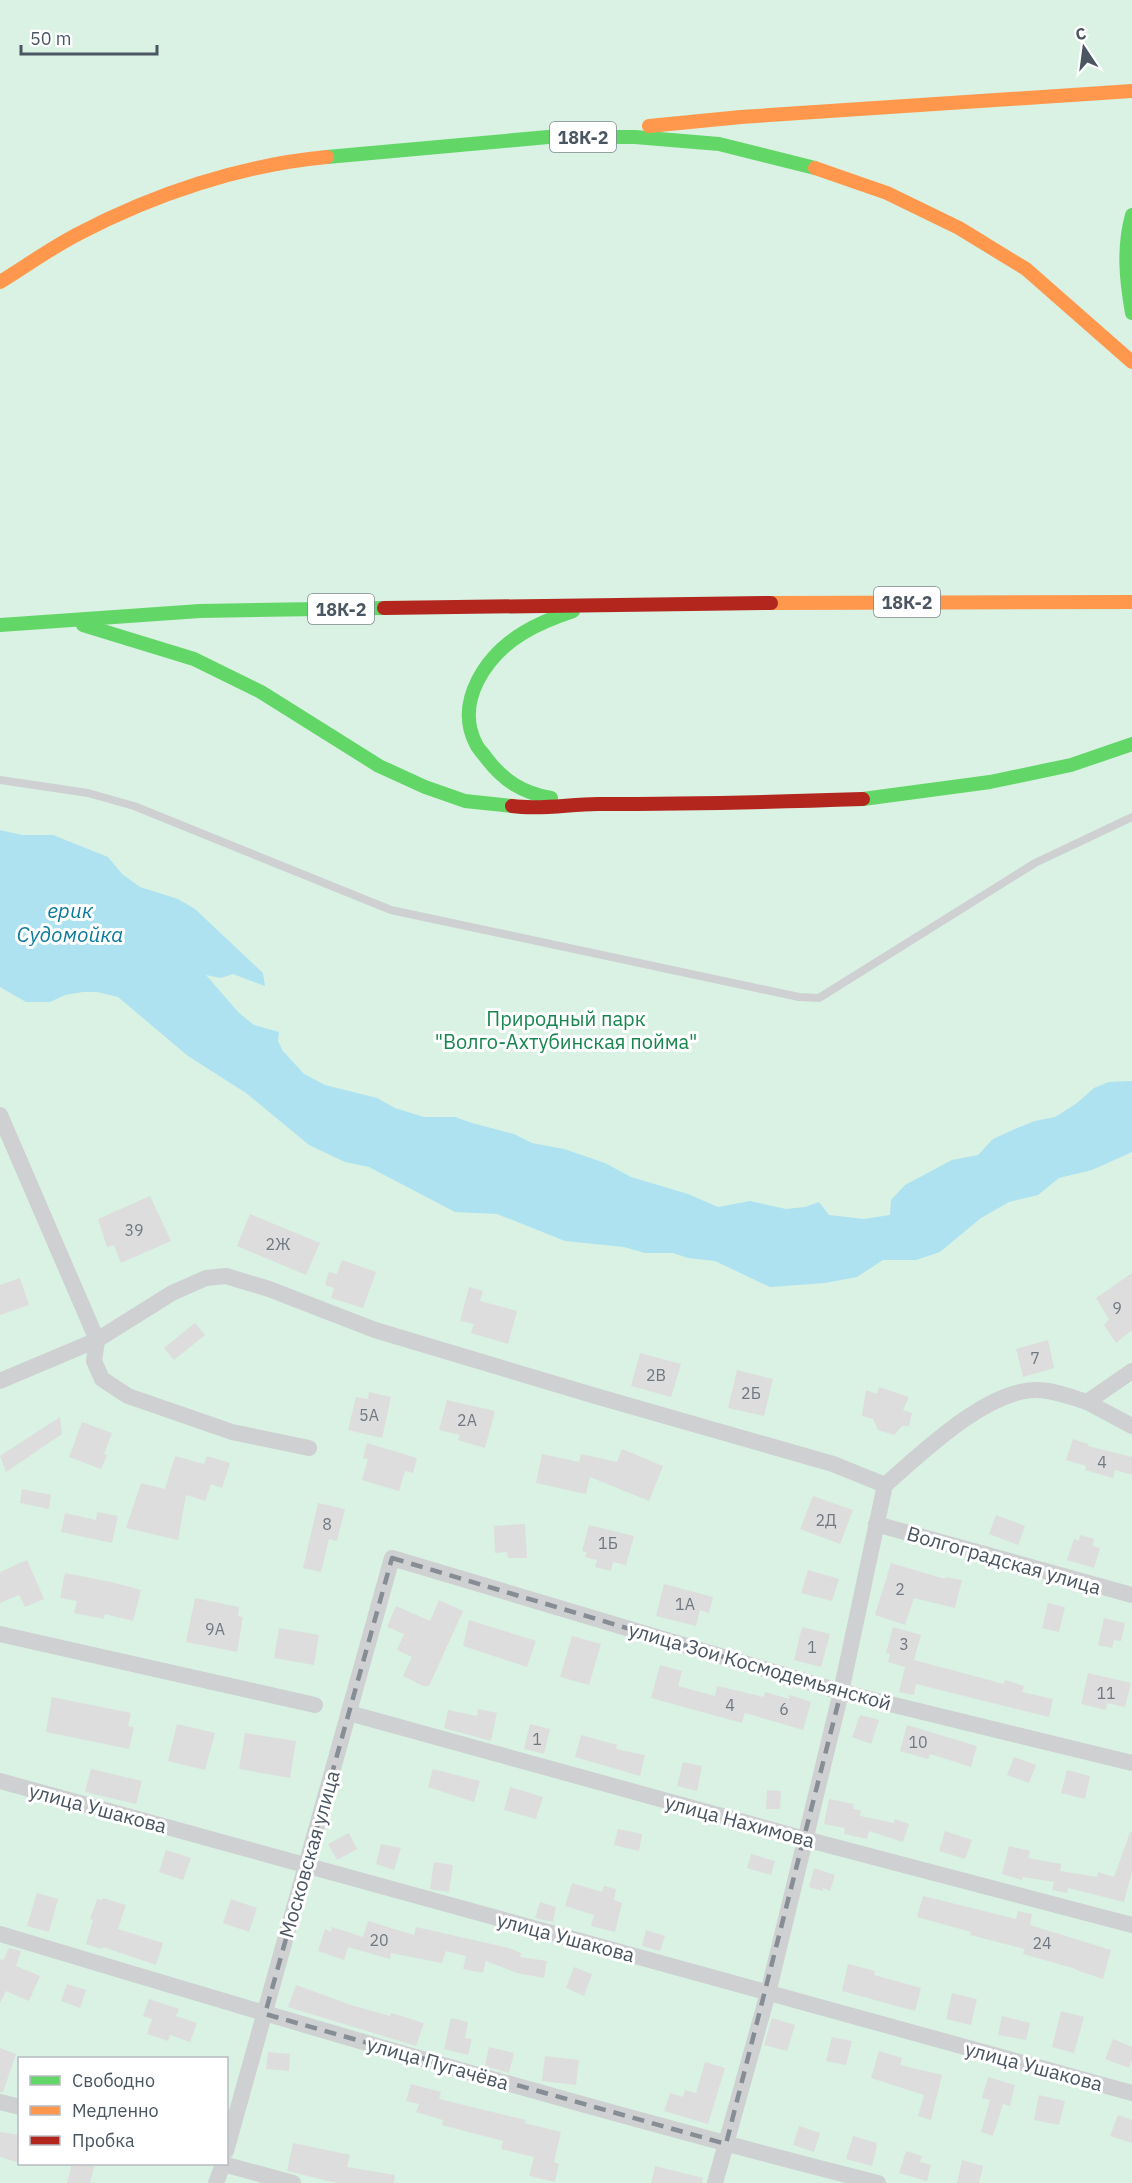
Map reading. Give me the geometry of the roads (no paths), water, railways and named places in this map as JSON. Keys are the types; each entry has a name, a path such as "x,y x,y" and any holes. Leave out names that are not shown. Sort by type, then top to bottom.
{"main road":[{"path":"548,137 741,117 1132,91"},
{"name":"18К-2","path":"0,282 78,234 197,184 250,170 318,158 548,137 635,137 719,144 807,165 887,193 959,228 1026,269 1132,362"},
{"path":"1132,215 1126,233 1124,273 1132,313"},
{"name":"18К-2","path":"0,625 200,611 606,604 1132,602"},
{"path":"587,804 529,795 508,782 483,757 471,731 468,704 475,683 489,660 526,629 560,614 606,604"},
{"path":"70,621 194,659 261,692 379,766 425,787 465,801 536,809 587,804 870,800 990,782 1071,765 1132,744"}],"street":[{"path":"0,1115 97,1340 94,1361 102,1379 128,1396 232,1432 309,1448"},
{"path":"0,1382 97,1340 172,1293 206,1278 226,1276 268,1288 375,1330 599,1398 833,1464 885,1485"},
{"path":"1086,1402 1132,1371"},
{"path":"715,2183 768,1993 841,1692 885,1485 938,1439 984,1407 1012,1393 1037,1389 1086,1402 1132,1426"},
{"name":"Волгоградская улица","path":"876,1524 1132,1595"},
{"name":"улица Зои Космодемьянской","path":"392,1558 841,1692 1132,1763"},
{"name":"Московская улица","path":"228,2144 392,1558"},
{"path":"0,1634 315,1705"},
{"name":"улица Нахимова","path":"349,1713 805,1839 1132,1925"},
{"name":"улица Ушакова","path":"0,1781 1132,2093"},
{"name":"улица Пугачёва","path":"0,1934 265,2014 726,2145 878,2183"},
{"path":"0,2102 18,2106"},
{"path":"216,2183 223,2165"},
{"path":"227,2165 294,2183"}],"lane":[{"path":"0,780 88,793 134,806 391,910 800,997 819,998 1035,863 1132,817"}],"water":[{"name":"ерик Судомойка","path":"0,830 22,835 53,835 108,857 122,874 140,887 178,899 195,909 263,973 265,986 233,974 221,978 206,975 239,1013 254,1025 279,1032 278,1041 283,1051 304,1074 325,1085 377,1098 395,1108 424,1117 455,1117 514,1134 532,1143 564,1149 605,1163 631,1177 688,1194 718,1207 750,1201 786,1209 805,1207 819,1202 829,1215 864,1219 890,1215 891,1200 905,1185 952,1160 978,1155 993,1139 1015,1129 1035,1121 1055,1117 1077,1103 1094,1088 1109,1082 1132,1081 1132,1152 1092,1170 1059,1178 1038,1195 1009,1202 981,1218 940,1252 916,1260 883,1260 857,1277 825,1283 770,1287 715,1261 688,1258 673,1253 645,1253 624,1247 565,1241 497,1214 455,1212 369,1167 345,1162 309,1145 246,1093 188,1056 118,997 97,992 83,992 65,995 50,1002 26,1002 0,987"}],"park label":[{"name":"Природный парк \"Волго-Ахтубинская пойма\"","path":"566,1030"}]}
